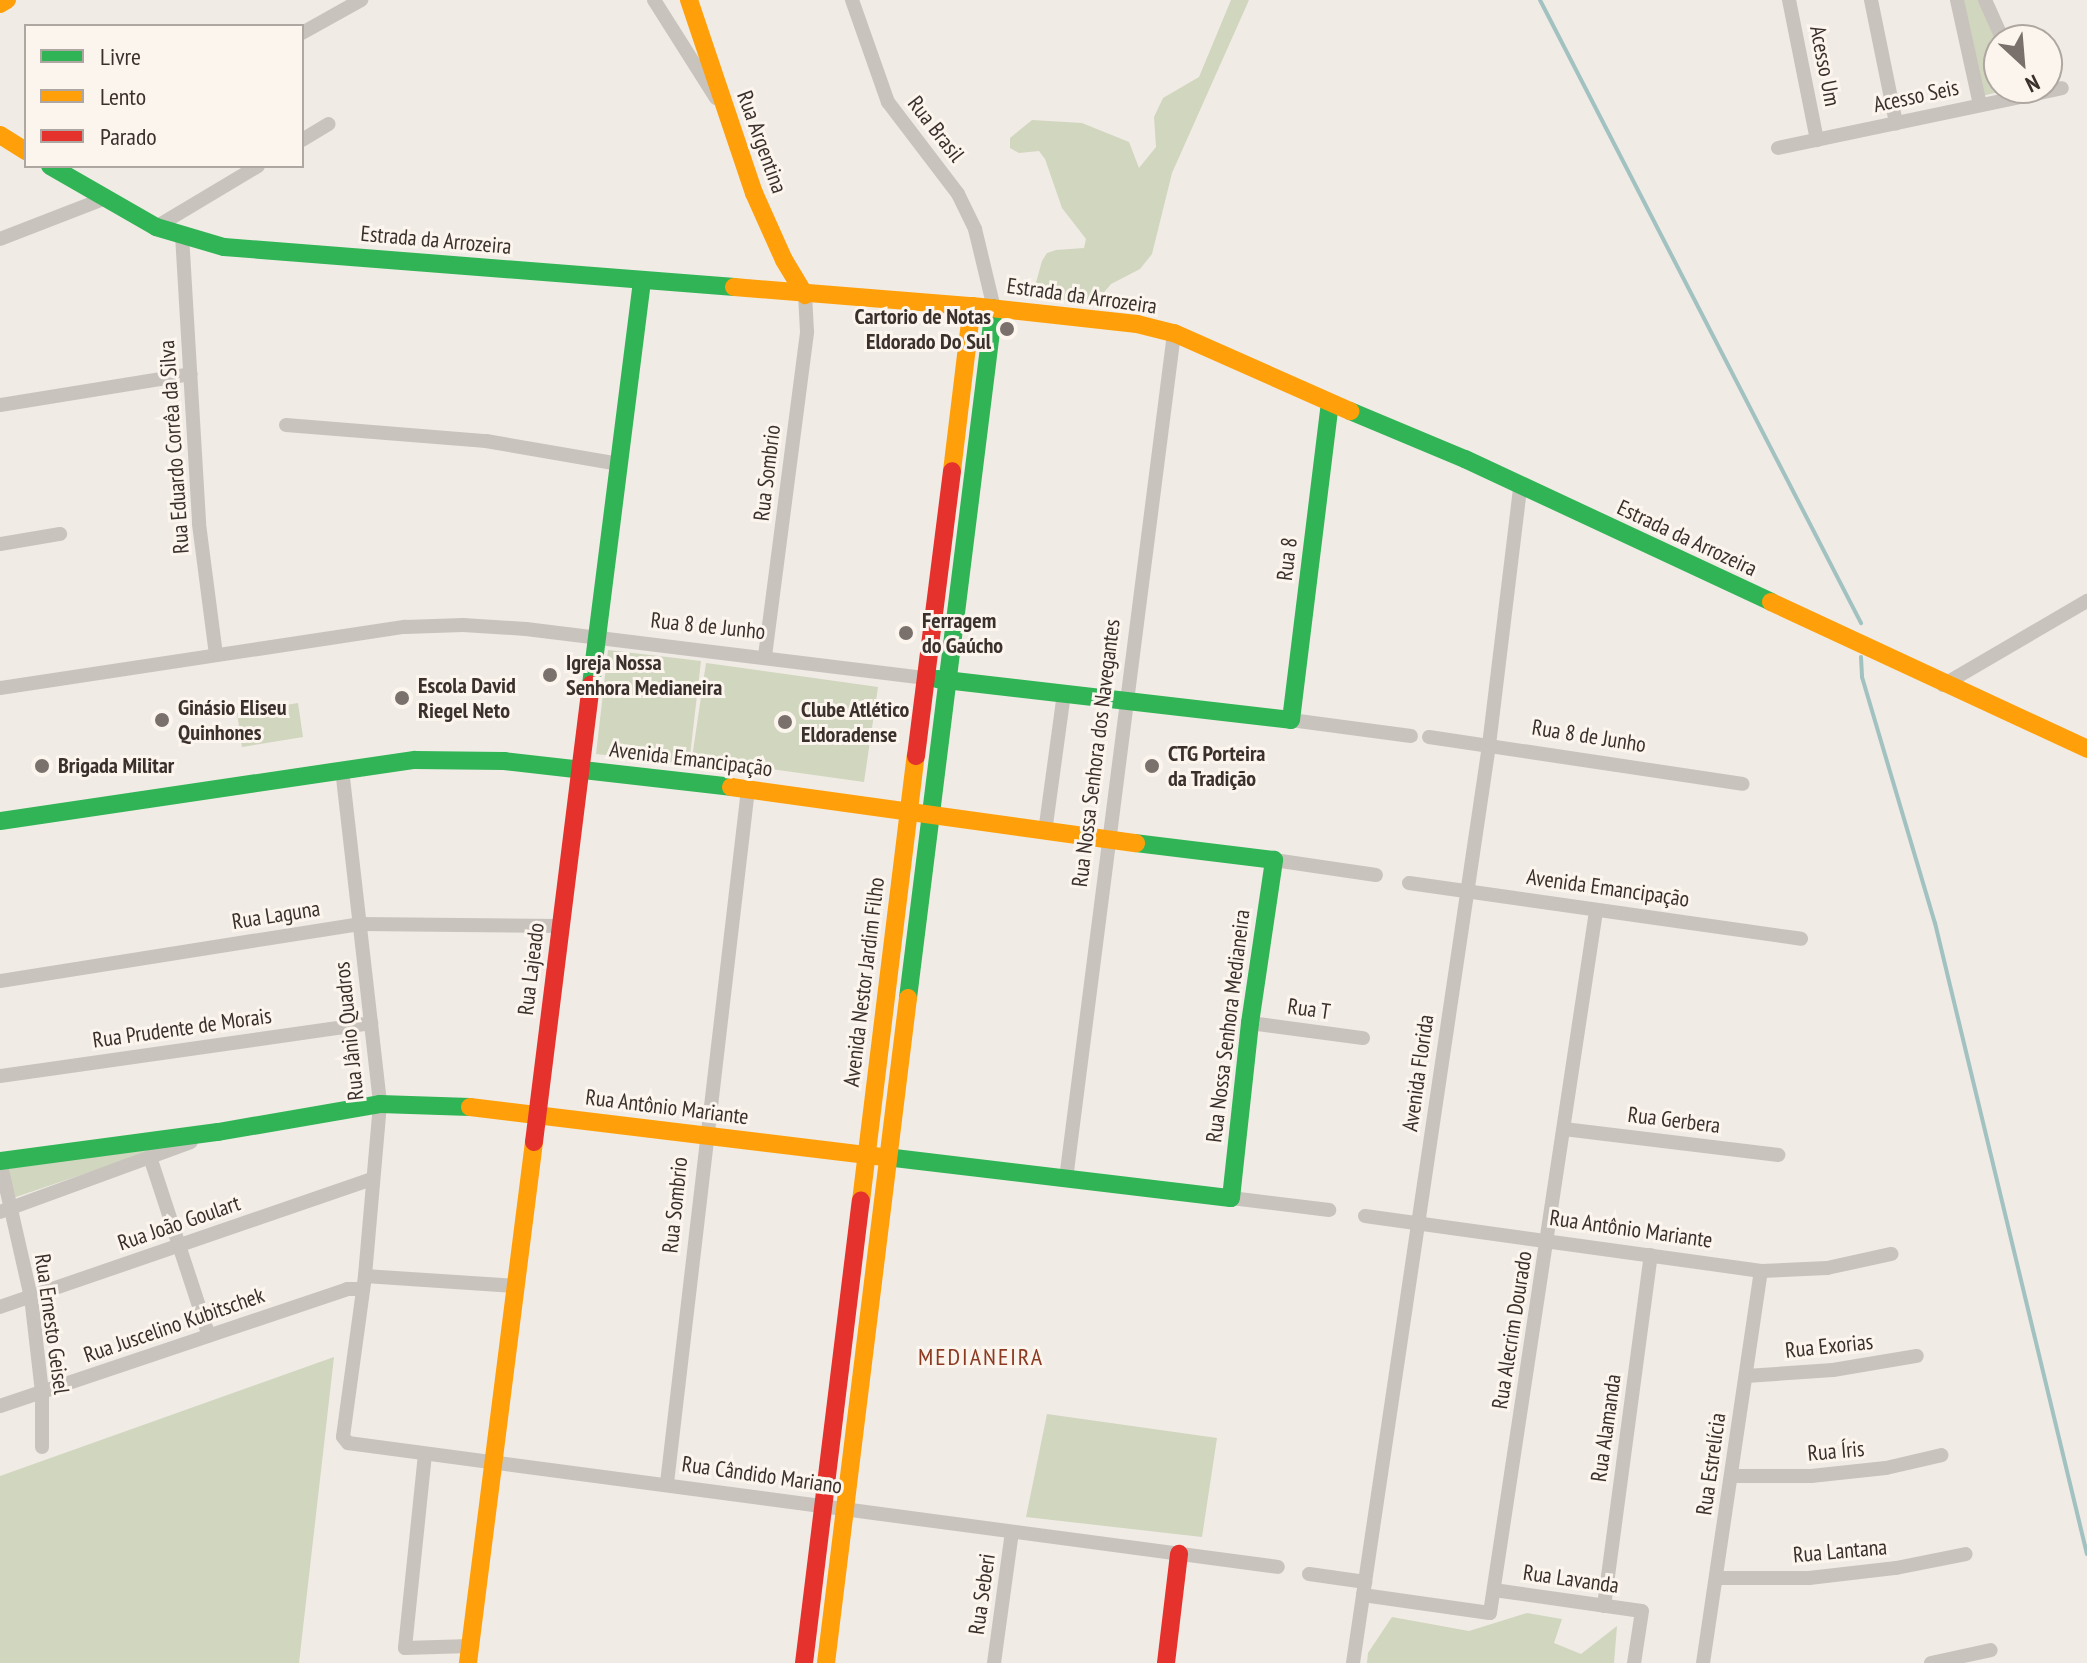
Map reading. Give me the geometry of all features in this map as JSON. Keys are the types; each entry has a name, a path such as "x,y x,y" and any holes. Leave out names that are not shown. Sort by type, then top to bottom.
{"main road":[{"path":"0,4 7,0"},
{"name":"Rua Argentina","path":"689,0 724,112 769,229 805,295"},
{"path":"0,135 24,150"},
{"name":"Estrada da Arrozeira","path":"58,168 103,199 156,227 224,247 972,306 1137,324 1174,333 1465,459 1943,685 2087,749"},
{"name":"Rua Lajeado","path":"469,1655 642,280"},
{"name":"Avenida Nestor Jardim Filho","path":"804,1663 972,306"},
{"name":"Avenida Nestor Jardim Filho","path":"826,1663 994,308"},
{"name":"Rua 8","path":"1291,720 1330,403"},
{"name":"Rua 8 de Junho","path":"926,678 1291,720"},
{"name":"Avenida Emancipação","path":"1,815 415,760 461,760 748,789 1045,832 1274,860"},
{"name":"Rua Nossa Senhora Medianeira","path":"1231,1198 1250,1023 1274,860"},
{"path":"886,999 907,1002"},
{"name":"Rua Antônio Mariante","path":"0,1161 218,1132 380,1104 446,1104 1231,1198"},
{"path":"1166,1663 1179,1554"}],"street":[{"path":"304,32 341,5 361,0"},
{"path":"654,0 724,112"},
{"name":"Rua Brasil","path":"852,0 888,102 958,194 975,229 994,308"},
{"name":"Acesso Um","path":"1789,0 1817,140"},
{"path":"1871,0 1896,123"},
{"path":"1957,0 1980,105"},
{"path":"1985,0 1996,24"},
{"name":"Acesso Seis","path":"1778,148 1983,104"},
{"path":"304,139 329,124"},
{"path":"156,227 255,168"},
{"path":"0,239 103,199"},
{"name":"Rua Eduardo Corrêa da Silva","path":"182,235 199,524 216,655"},
{"path":"972,306 988,283"},
{"name":"Rua Sombrio","path":"765,656 807,332 805,295"},
{"name":"Rua Nossa Senhora dos Navegantes","path":"1066,1179 1174,333"},
{"path":"0,405 191,374"},
{"path":"286,425 486,441 619,464"},
{"name":"Avenida Florida","path":"1353,1663 1489,745 1520,487"},
{"path":"0,544 60,534"},
{"path":"1943,685 2087,601"},
{"name":"Rua 8 de Junho","path":"0,688 405,627 463,625 765,656 926,678"},
{"path":"1045,832 1064,694"},
{"name":"Rua 8 de Junho","path":"1291,720 1411,736"},
{"name":"Rua 8 de Junho","path":"1429,737 1742,784"},
{"name":"Rua Jânio Quadros","path":"342,769 380,1104 358,1337"},
{"name":"Rua Sombrio","path":"667,1483 705,1136 748,789"},
{"name":"Avenida Emancipação","path":"1274,860 1376,875"},
{"name":"Avenida Emancipação","path":"1409,883 1801,939"},
{"name":"Rua Alecrim Dourado","path":"1364,1588 1490,1613 1596,911"},
{"name":"Rua Laguna","path":"0,981 360,924 561,926"},
{"name":"Rua Prudente de Morais","path":"0,1076 371,1023"},
{"name":"Rua T","path":"1250,1023 1363,1038"},
{"name":"Rua Gerbera","path":"1564,1129 1778,1155"},
{"path":"5,1210 218,1132"},
{"path":"150,1157 209,1336"},
{"name":"Rua Ernesto Geisel","path":"0,1161 5,1210 31,1297 42,1392 42,1447"},
{"name":"Rua João Goulart","path":"0,1307 372,1179"},
{"name":"Rua Antônio Mariante","path":"1231,1198 1329,1210"},
{"name":"Rua Antônio Mariante","path":"1365,1216 1761,1271 1827,1268 1891,1254"},
{"name":"Rua Alamanda","path":"1604,1606 1651,1255"},
{"name":"Rua Estrelícia","path":"1703,1663 1761,1271"},
{"name":"Rua Juscelino Kubitschek","path":"0,1406 364,1282 515,1286"},
{"name":"Rua Cândido Mariano","path":"358,1337 345,1440 356,1446 667,1483 845,1510 1278,1567"},
{"name":"Rua Exorias","path":"1746,1376 1833,1370 1917,1356"},
{"path":"425,1454 405,1648 469,1655"},
{"name":"Rua Íris","path":"1731,1476 1811,1476 1886,1468 1942,1455"},
{"name":"Rua Seberi","path":"994,1663 1012,1532"},
{"name":"Rua Lantana","path":"1716,1578 1809,1578 1896,1568 1966,1554"},
{"path":"1309,1574 1364,1588"},
{"name":"Rua Lavanda","path":"1494,1590 1642,1611 1634,1663"},
{"path":"1931,1663 1991,1650"}],"green space":[{"path":"1231,0 1249,0 1172,173 1152,254 1140,269 1111,284 1095,303 1046,298 1035,286 1047,253 1084,248 1086,239 1062,208 1045,159 1039,151 1019,153 1010,148 1010,138 1032,120 1082,123 1129,142 1139,168 1156,147 1154,117 1163,98 1199,77"},
{"path":"1962,0 1979,0 1989,24 1983,24 1982,96"},
{"path":"608,650 701,661 689,764 596,754"},
{"name":"Clube Atlético Eldoradense","path":"706,663 878,687 864,782 692,758"},
{"path":"298,703 303,737 242,747 237,713"},
{"path":"169,1145 10,1199 3,1166"},
{"path":"334,1357 299,1663 0,1663 0,1476"},
{"path":"1047,1414 1217,1438 1202,1537 1026,1517"},
{"path":"1527,1613 1562,1619 1554,1643 1581,1654 1617,1626 1614,1663 1367,1663 1368,1653 1392,1617 1469,1631"}],"waterway":[{"path":"1540,0 1861,623"},
{"path":"1861,657 1862,677 1935,923 2087,1554"}],"traffic: fast":[{"path":"53,168 156,227 224,247 734,287"},
{"path":"591,685 642,280"},
{"path":"908,998 994,308"},
{"path":"937,679 1291,720 1330,403"},
{"path":"1350,411 1465,459 1771,602"},
{"path":"0,821 415,760 504,761 731,787"},
{"path":"886,1157 1231,1198 1250,1023 1274,860 1136,843"},
{"path":"0,1161 218,1132 380,1104 470,1107"}],"traffic: slow":[{"path":"0,4 7,0"},
{"path":"689,0 754,193 784,260 805,295"},
{"path":"0,135 24,150"},
{"path":"734,287 972,306 1137,324 1174,333 1350,411"},
{"path":"952,471 972,306"},
{"path":"1771,602 2087,749"},
{"path":"861,1201 916,756"},
{"path":"731,787 1136,843"},
{"path":"826,1663 908,998"},
{"path":"470,1107 886,1157"},
{"path":"468,1663 534,1142"}],"traffic: jam":[{"path":"916,756 952,471"},
{"path":"534,1142 591,685"},
{"path":"804,1663 861,1201"},
{"path":"1166,1663 1179,1554"}],"place":[{"name":"Cartorio de Notas Eldorado Do Sul","path":"1007,329"},
{"name":"Ferragem do Gaúcho","path":"906,633"},
{"name":"Igreja Nossa Senhora Medianeira","path":"550,675"},
{"name":"Escola David Riegel Neto","path":"402,698"},
{"name":"Ginásio Eliseu Quinhones","path":"162,720"},
{"name":"Clube Atlético Eldoradense","path":"785,722"},
{"name":"Brigada Militar","path":"42,766"},
{"name":"CTG Porteira da Tradição","path":"1152,766"}],"district":[{"name":"MEDIANEIRA","path":"981,1357"}]}
